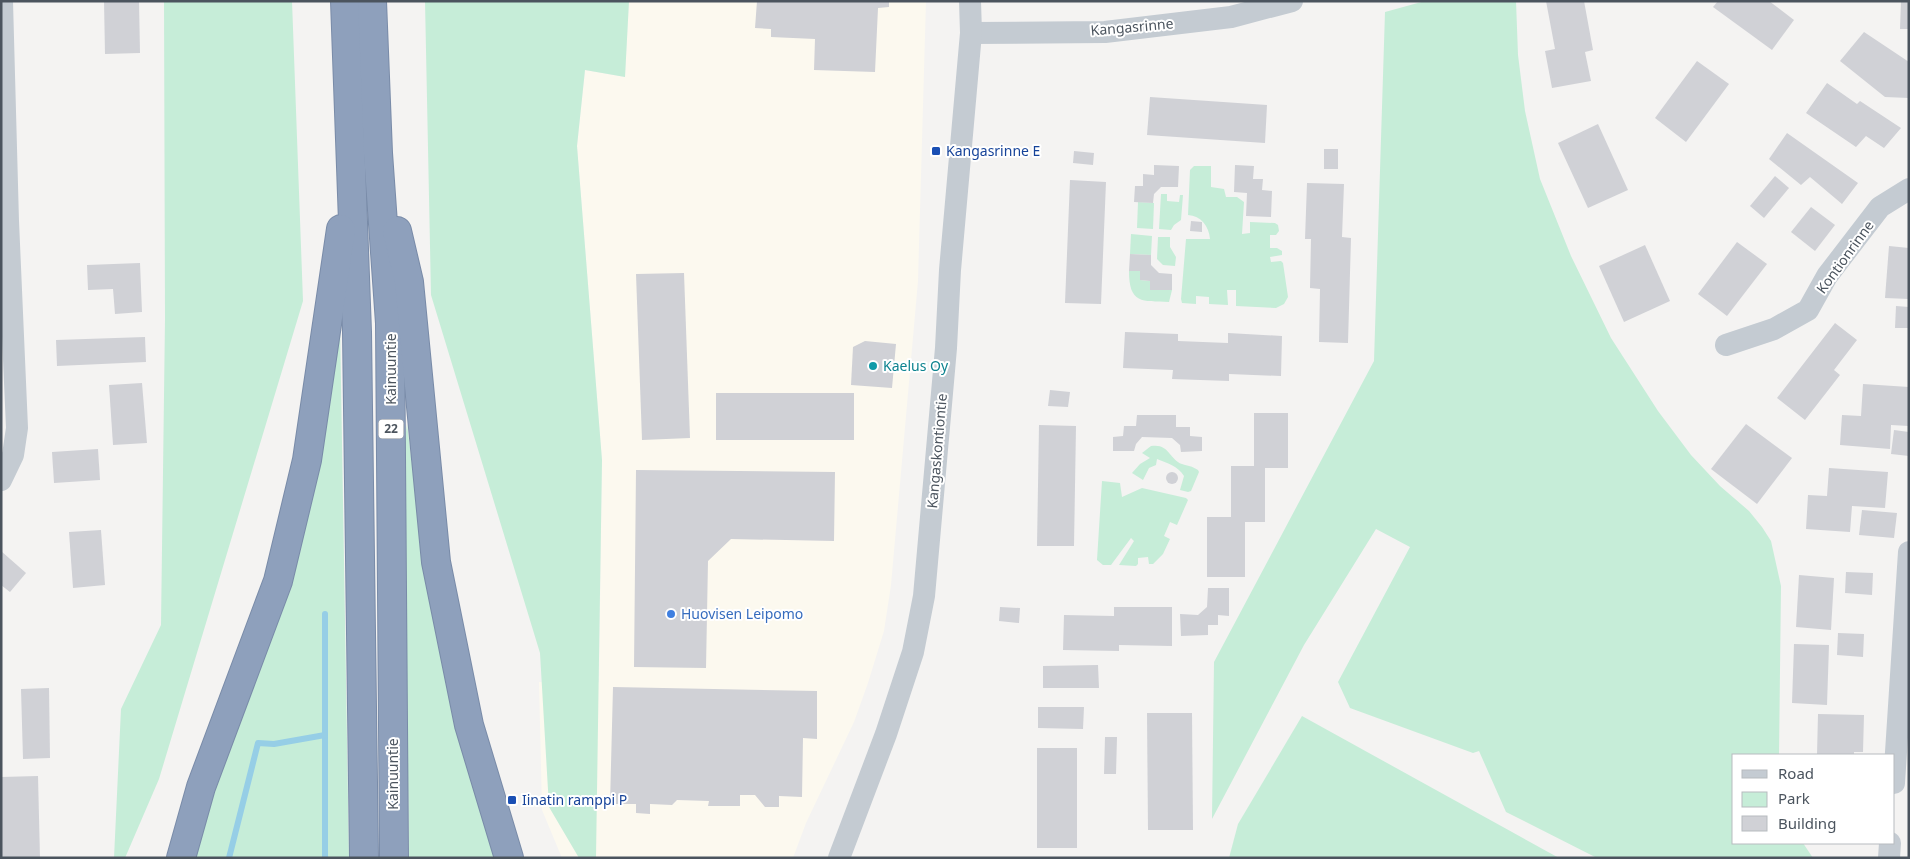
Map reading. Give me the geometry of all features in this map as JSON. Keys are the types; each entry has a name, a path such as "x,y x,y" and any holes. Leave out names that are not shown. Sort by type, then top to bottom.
{"highway":[{"name":"22","path":"345,1 357,332 364,858"},
{"name":"Kainuuntie","path":"372,1 378,153 390,323 394,858"},
{"path":"378,153 409,282 436,562 469,725 509,858"},
{"path":"181,858 201,787 278,581 294,520 307,460 352,156"}],"street":[{"path":"1,480 13,455 17,428 8,221 2,1"},
{"name":"Kangaskontiontie","path":"839,858 886,734 913,652 924,596 971,33 970,1"},
{"name":"Kangasrinne","path":"971,33 1105,32 1231,17 1292,1"},
{"name":"Kontionrinne","path":"1726,345 1774,329 1808,310 1827,276 1880,207 1909,189"},
{"path":"1895,768 1909,552"},
{"path":"1889,858 1890,844"}],"shaded area":[{"path":"629,1 926,1 918,281 891,585 884,631 854,722 806,823 793,858 562,858 542,810 539,682 599,682 602,460 577,146 585,70 625,77"}],"green space":[{"path":"164,1 292,1 303,301 159,779 125,858 114,858 121,709 161,625 165,319"},
{"path":"425,1 629,1 625,77 585,70 577,146 602,460 596,858 579,858 549,807 540,653 431,295"},
{"path":"1425,1 1516,1 1518,55 1525,111 1540,179 1571,256 1611,338 1658,411 1691,455 1720,486 1749,511 1771,541 1781,586 1779,754 1732,754 1732,844 1804,844 1813,858 1597,858 1506,812 1479,751 1473,753 1350,708 1338,682 1410,547 1376,529 1304,645 1212,819 1214,662 1374,361 1385,12"},
{"path":"1194,166 1211,166 1211,187 1224,189 1226,197 1237,197 1244,202 1242,234 1250,233 1250,222 1275,223 1278,225 1279,231 1276,235 1270,235 1270,248 1277,248 1282,251 1282,255 1270,257 1271,262 1281,261 1283,263 1288,297 1284,304 1276,308 1236,306 1236,290 1227,290 1228,305 1209,304 1209,297 1196,296 1196,304 1182,303 1186,239 1210,239 1204,223 1197,217 1188,215 1190,170"},
{"path":"1161,194 1167,194 1167,201 1179,202 1180,195 1183,195 1181,220 1171,230 1159,229"},
{"path":"1138,202 1154,203 1153,229 1137,228"},
{"path":"1131,234 1152,236 1151,255 1130,254"},
{"path":"1158,237 1170,237 1170,247 1176,257 1175,266 1163,265 1157,259"},
{"path":"1129,271 1140,271 1140,280 1150,281 1150,290 1172,290 1169,302 1144,300 1135,295 1131,290"},
{"path":"340,323 349,858 189,858"},
{"path":"407,424 424,561 500,858 409,858 404,446"},
{"path":"1151,446 1162,447 1178,462 1198,470 1199,472 1191,491 1180,490 1184,476 1179,470 1157,459 1156,465 1149,468 1143,480 1132,473 1140,464 1150,458 1142,453"},
{"path":"1102,481 1120,483 1122,497 1142,488 1188,500 1177,525 1170,522 1164,536 1170,539 1163,554 1153,564 1149,564 1148,557 1138,558 1136,566 1119,565 1134,541 1131,538 1111,565 1103,565 1097,560"},
{"path":"1302,716 1559,858 1229,858 1238,824"}],"building":[{"path":"104,1 139,1 140,53 105,54"},
{"path":"757,1 889,1 889,7 878,8 875,72 814,70 815,39 771,37 771,29 755,28"},
{"path":"1546,1 1584,1 1593,50 1585,52 1591,81 1552,88 1545,51 1555,49"},
{"path":"1718,1 1769,1 1794,20 1772,50 1713,7"},
{"path":"1901,1 1909,1 1909,29 1900,29"},
{"path":"1864,32 1909,62 1909,98 1885,97 1840,61"},
{"path":"1697,61 1729,84 1686,142 1655,118"},
{"path":"1827,83 1857,104 1860,101 1901,128 1884,148 1866,136 1856,147 1806,113"},
{"path":"1150,97 1267,105 1265,143 1147,135"},
{"path":"1598,124 1628,190 1588,208 1558,143"},
{"path":"1787,133 1858,183 1842,204 1810,177 1801,185 1769,159"},
{"path":"1324,149 1338,149 1338,169 1324,169"},
{"path":"1074,151 1094,153 1093,165 1073,163"},
{"path":"1154,165 1179,166 1178,187 1161,187 1154,194 1153,203 1134,202 1135,186 1143,186 1143,174 1154,175"},
{"path":"1235,165 1254,166 1253,179 1263,179 1262,190 1272,191 1271,217 1246,216 1247,193 1234,192"},
{"path":"1775,176 1789,188 1764,218 1750,206"},
{"path":"1070,180 1106,182 1101,304 1065,303"},
{"path":"1307,183 1344,184 1342,237 1351,238 1348,343 1319,342 1320,289 1310,288 1311,239 1305,239"},
{"path":"1811,207 1835,225 1815,251 1791,232"},
{"path":"1191,221 1202,222 1202,232 1190,231"},
{"path":"1737,242 1767,264 1727,316 1698,294"},
{"path":"1645,245 1670,301 1624,322 1599,266"},
{"path":"1889,246 1909,248 1909,299 1885,298"},
{"path":"1130,254 1151,255 1151,265 1159,273 1172,274 1172,290 1150,290 1150,281 1140,280 1140,271 1129,271"},
{"path":"140,263 142,312 115,314 113,289 88,290 87,265"},
{"path":"684,273 690,438 642,440 636,274"},
{"path":"1896,306 1909,307 1909,328 1895,328"},
{"path":"1835,323 1857,340 1834,370 1840,375 1805,420 1777,398"},
{"path":"1125,332 1178,334 1178,341 1228,343 1228,333 1282,336 1281,376 1229,374 1229,381 1172,379 1173,370 1123,368"},
{"path":"145,337 146,362 57,366 56,340"},
{"name":"Kaelus Oy","path":"865,341 896,344 892,388 851,385 853,347"},
{"path":"142,383 147,443 113,445 109,385"},
{"path":"1863,384 1909,387 1909,426 1891,425 1890,449 1840,445 1842,415 1861,416"},
{"path":"1050,390 1070,392 1068,407 1048,406"},
{"path":"716,393 854,393 854,440 716,440"},
{"path":"1254,413 1288,413 1288,468 1265,468 1265,522 1245,522 1245,577 1207,577 1207,517 1231,517 1231,466 1254,466"},
{"path":"1137,415 1176,415 1176,427 1190,427 1190,436 1202,437 1202,451 1181,452 1180,445 1172,438 1142,437 1136,444 1134,451 1113,451 1113,437 1123,436 1124,426 1136,426"},
{"path":"1746,424 1792,458 1757,504 1711,469"},
{"path":"1039,425 1076,426 1074,546 1037,546"},
{"path":"1894,430 1909,432 1909,456 1891,454"},
{"path":"98,449 100,480 54,483 52,452"},
{"path":"1829,468 1888,472 1885,508 1852,506 1850,532 1806,529 1808,495 1827,496"},
{"name":"Huovisen Leipomo","path":"636,470 835,472 834,541 731,539 708,561 706,668 634,667"},
{"path":"1170,472 1174,472 1178,478 1174,484 1170,484 1166,480 1166,476"},
{"path":"1862,510 1897,513 1894,538 1859,535"},
{"path":"101,530 105,585 73,588 69,532"},
{"path":"1,551 26,573 10,592 1,585"},
{"path":"1846,572 1873,573 1872,595 1845,593"},
{"path":"1799,575 1834,578 1831,630 1796,627"},
{"path":"1208,588 1229,588 1229,616 1218,615 1218,625 1208,625 1208,635 1181,636 1180,614 1198,615 1207,607"},
{"path":"1000,607 1020,608 1019,623 999,621"},
{"path":"1114,607 1172,607 1172,646 1119,645 1119,651 1063,650 1064,615 1114,616"},
{"path":"1838,633 1864,634 1863,657 1837,655"},
{"path":"1794,644 1829,645 1827,705 1792,703"},
{"path":"1098,665 1099,688 1043,688 1043,666"},
{"path":"613,687 817,691 817,739 803,738 802,797 779,796 779,807 765,807 755,795 740,795 740,806 708,806 709,801 677,800 672,805 650,804 650,814 636,813 636,804 610,804"},
{"path":"49,688 50,758 23,759 21,689"},
{"path":"1038,707 1084,707 1083,729 1038,728"},
{"path":"1147,713 1192,713 1193,830 1148,830"},
{"path":"1818,714 1864,715 1863,752 1854,752 1854,754 1817,754"},
{"path":"1105,737 1117,737 1116,774 1104,774"},
{"path":"1037,748 1077,748 1077,848 1037,848"},
{"path":"38,776 40,858 1,858 1,777"}],"waterway":[{"path":"325,614 325,858"},
{"path":"229,858 258,743 274,744 325,735"}],"place":[{"name":"Kangasrinne E","path":"936,151"},
{"name":"Kaelus Oy","path":"873,366"},
{"name":"Huovisen Leipomo","path":"671,614"},
{"name":"Iinatin ramppi P","path":"512,800"}]}
